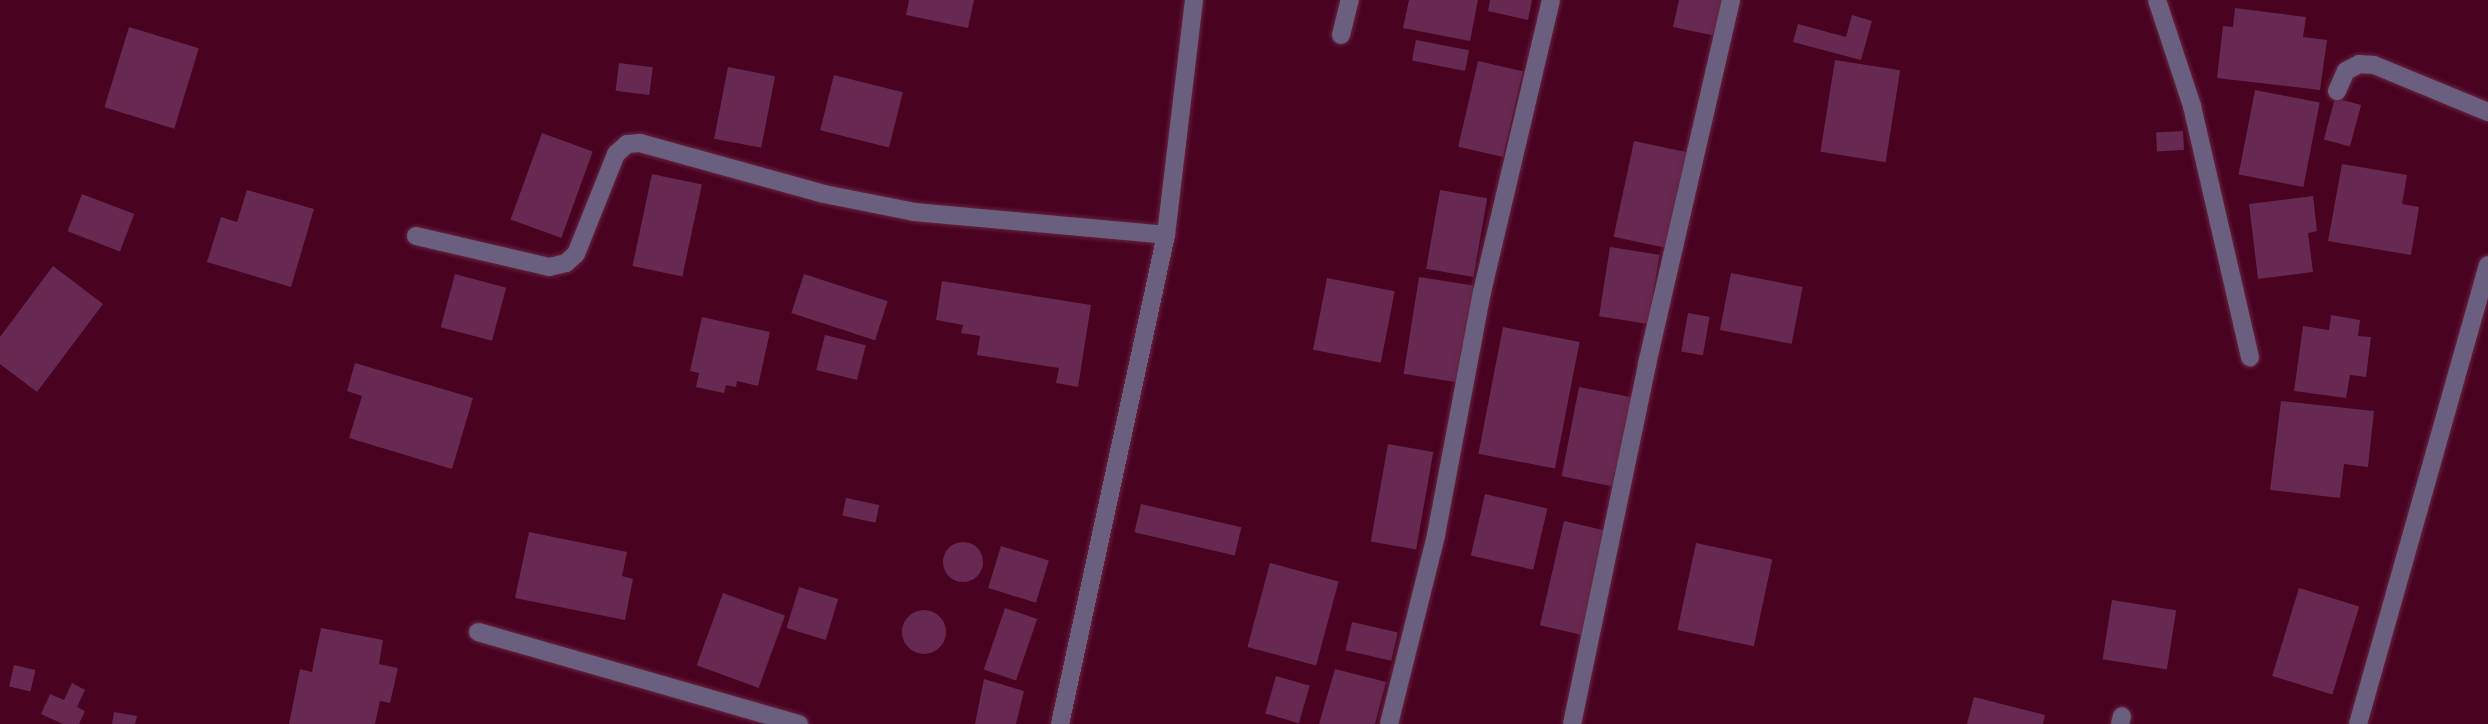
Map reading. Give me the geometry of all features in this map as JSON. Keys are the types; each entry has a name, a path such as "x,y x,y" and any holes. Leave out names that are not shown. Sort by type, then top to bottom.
{"street":[{"path":"1060,724 1166,235 1194,0"},
{"path":"1341,35 1350,0"},
{"path":"1389,724 1436,535 1482,292 1551,0"},
{"path":"1572,724 1647,364 1731,0"},
{"path":"2157,0 2192,106 2250,357"},
{"path":"2337,91 2346,71 2359,64 2374,65 2488,112"},
{"path":"416,236 550,267 566,263 576,254 615,154 627,144 640,143 824,194 915,212 1166,235"},
{"path":"2358,724 2488,265"},
{"path":"478,632 799,724"}],"building":[{"path":"909,0 974,0 968,28 906,15"},
{"path":"1409,0 1478,0 1470,41 1403,28"},
{"path":"1490,0 1532,0 1528,20 1488,11"},
{"path":"1679,0 1724,0 1716,36 1673,27"},
{"path":"2235,8 2306,17 2303,37 2327,40 2320,90 2217,78 2223,26 2233,27"},
{"path":"1852,15 1872,21 1861,60 1793,42 1798,24 1846,37"},
{"path":"129,27 199,48 174,129 104,107"},
{"path":"1416,40 1469,50 1465,71 1412,61"},
{"path":"1835,60 1900,70 1886,162 1820,152"},
{"path":"1478,61 1523,71 1503,157 1458,147"},
{"path":"619,63 653,67 649,95 616,91"},
{"path":"728,67 775,76 761,148 714,139"},
{"path":"834,75 903,92 889,147 820,130"},
{"path":"2255,90 2320,103 2303,187 2239,174"},
{"path":"2335,98 2361,105 2350,147 2324,140"},
{"path":"2183,131 2184,150 2157,151 2156,132"},
{"path":"542,133 593,151 561,238 511,219"},
{"path":"1634,141 1687,152 1666,248 1614,237"},
{"path":"2342,164 2407,175 2402,204 2419,207 2411,255 2328,241"},
{"path":"652,174 702,185 682,277 632,266"},
{"path":"247,190 314,209 291,287 207,262 221,217 237,222"},
{"path":"1440,190 1487,198 1473,277 1426,269"},
{"path":"82,194 134,214 120,251 68,231"},
{"path":"2313,196 2317,231 2308,233 2313,272 2258,279 2249,204"},
{"path":"1610,247 1659,255 1648,324 1599,316"},
{"path":"53,266 103,304 37,392 0,364 0,337"},
{"path":"1731,273 1803,287 1792,344 1720,330"},
{"path":"455,274 506,288 492,341 441,327"},
{"path":"804,274 888,301 875,340 791,313"},
{"path":"1419,277 1473,286 1458,382 1404,374"},
{"path":"1327,278 1395,291 1381,363 1313,350"},
{"path":"942,281 1091,305 1078,387 1056,383 1059,368 977,355 980,336 961,333 963,325 936,320"},
{"path":"1688,313 1710,317 1703,355 1681,351"},
{"path":"2331,315 2360,320 2358,336 2371,337 2366,377 2350,375 2346,398 2294,391 2303,326 2329,330"},
{"path":"702,317 770,332 758,386 737,381 736,387 726,385 724,393 696,387 699,373 690,371"},
{"path":"1503,327 1580,342 1555,469 1478,454"},
{"path":"825,335 866,345 857,380 816,370"},
{"path":"355,363 473,398 452,469 349,438 362,396 347,391"},
{"path":"1579,387 1632,397 1615,487 1562,476"},
{"path":"2281,401 2374,411 2368,467 2344,464 2340,498 2270,490"},
{"path":"1388,444 1433,452 1416,549 1371,541"},
{"path":"1485,494 1547,508 1533,570 1471,555"},
{"path":"846,498 879,505 876,523 842,516"},
{"path":"1141,504 1241,527 1235,555 1134,532"},
{"path":"1564,521 1607,531 1583,635 1540,625"},
{"path":"529,532 627,552 622,576 633,579 625,620 515,598"},
{"path":"963,542 971,543 977,548 982,554 982,570 977,576 971,581 963,582 955,581 949,576 944,570 943,562 944,554 949,548 955,543"},
{"path":"1696,543 1772,559 1754,646 1677,630"},
{"path":"1001,546 1049,561 1036,603 988,588"},
{"path":"1270,563 1339,581 1316,665 1247,647"},
{"path":"799,587 838,599 826,640 786,628"},
{"path":"2299,588 2359,606 2332,694 2272,676"},
{"path":"723,593 785,616 759,688 697,665"},
{"path":"2112,600 2176,610 2167,669 2103,659"},
{"path":"1005,608 1037,619 1016,681 984,669"},
{"path":"924,610 939,617 946,632 939,647 924,654 909,647 902,632 909,617"},
{"path":"1352,622 1398,633 1391,661 1345,650"},
{"path":"321,628 383,640 379,664 398,668 390,703 380,701 375,724 289,724 300,669 312,672"},
{"path":"14,665 35,670 30,691 9,686"},
{"path":"1335,669 1386,682 1375,724 1319,724"},
{"path":"1276,676 1310,686 1299,723 1265,713"},
{"path":"984,679 1024,691 1016,724 975,724"},
{"path":"72,683 85,690 77,707 85,711 79,724 63,724 41,714 50,694 64,700"},
{"path":"1974,697 2045,715 2043,724 1967,724"},
{"path":"114,712 137,716 135,724 112,724"}]}
